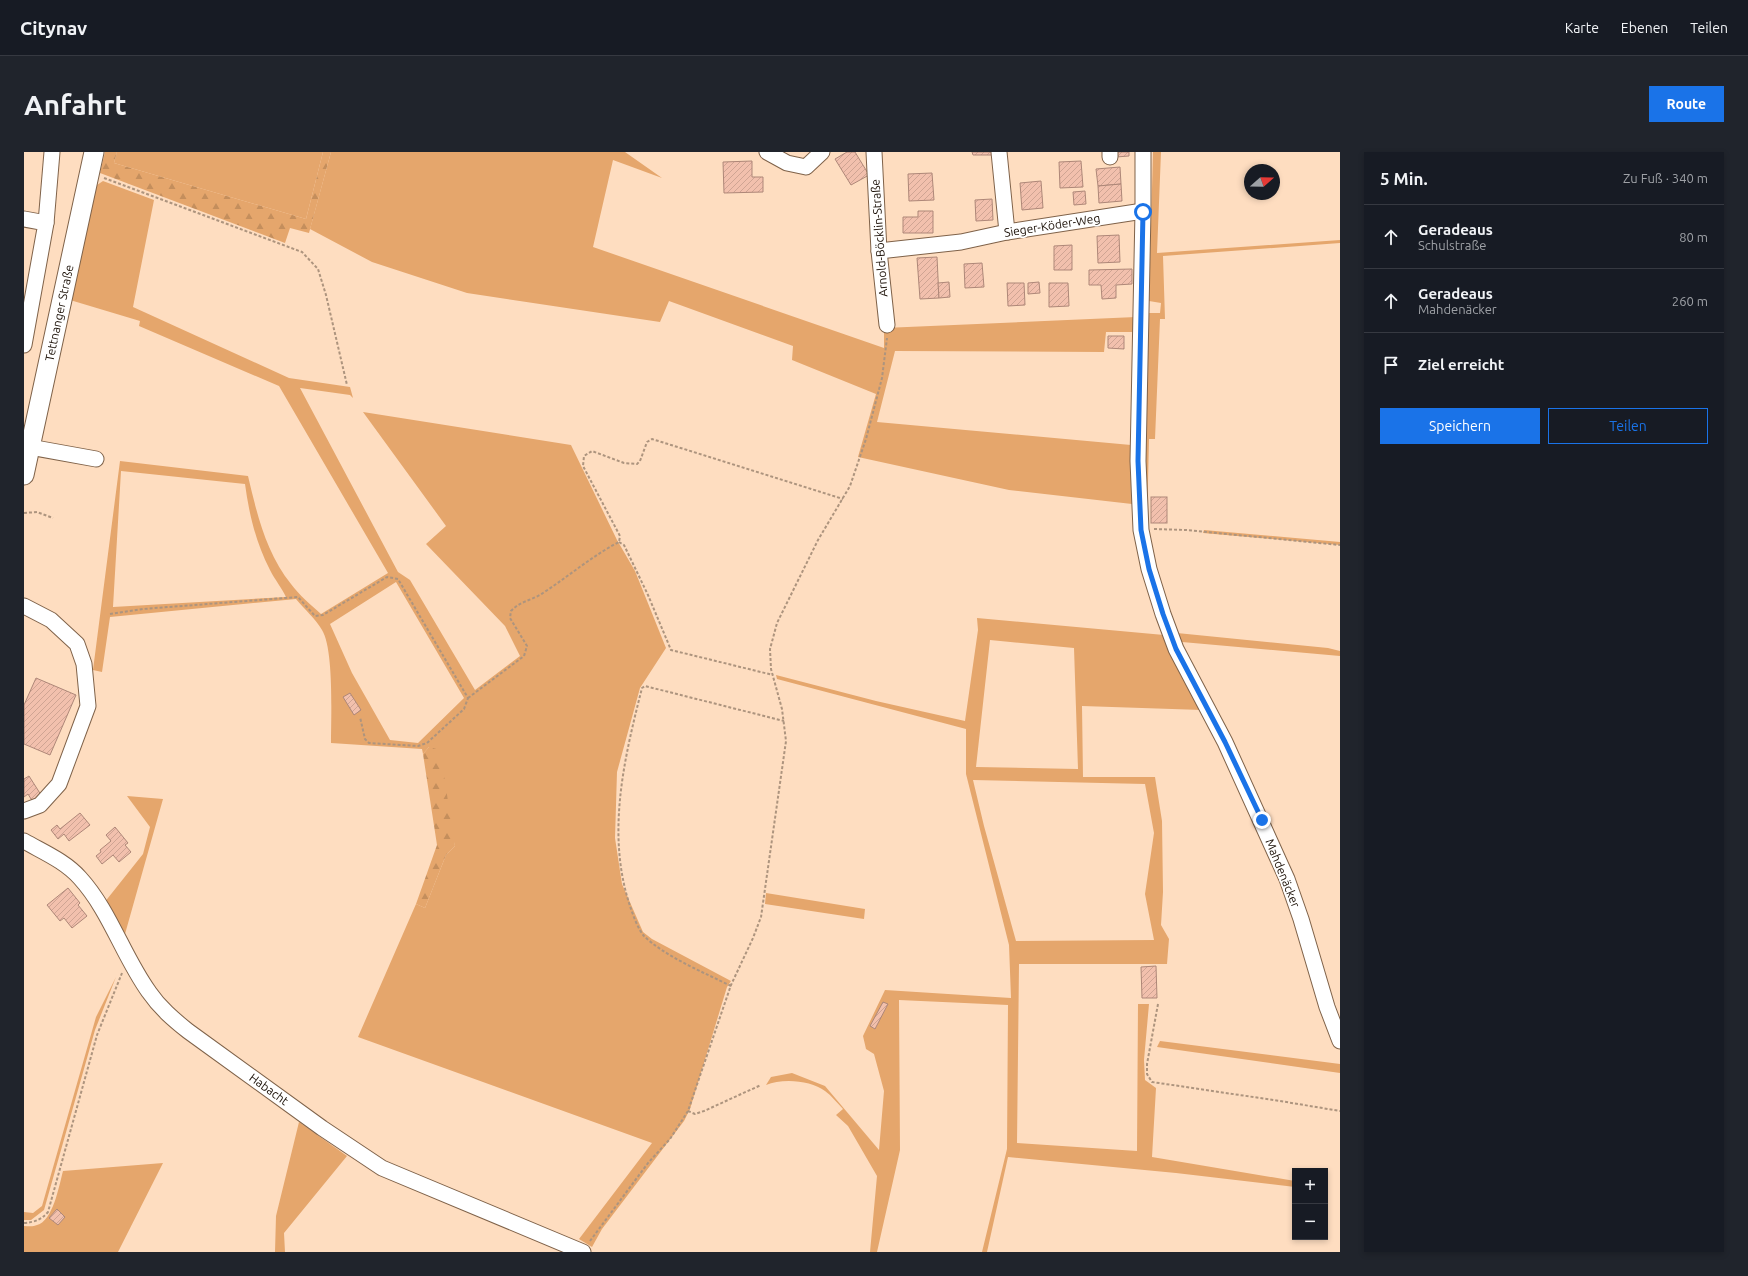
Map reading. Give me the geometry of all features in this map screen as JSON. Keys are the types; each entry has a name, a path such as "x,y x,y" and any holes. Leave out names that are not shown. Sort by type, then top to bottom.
{"main road":[{"name":"Tettnanger Straße","path":"24,474 27,447 94,152"}],"street":[{"path":"24,345 46,223 52,152"},
{"path":"767,152 787,163 806,167 822,152"},
{"path":"999,152 1007,232"},
{"name":"Mahdenäcker","path":"1143,152 1138,461 1141,528 1149,569 1176,649 1225,742 1287,879 1301,919 1327,1007 1340,1041"},
{"name":"Arnold-Böcklin-Straße","path":"874,156 878,251 887,325"},
{"name":"Sieger-Köder-Weg","path":"878,251 961,242 1007,232 1143,212"},
{"path":"24,219 46,223"},
{"path":"27,447 96,459"},
{"path":"24,606 51,620 77,644 84,664 88,706 59,784 40,805 24,810"},
{"name":"Habacht","path":"24,840 66,865 79,877 102,907 133,966 158,1004 188,1031 322,1128 382,1168 581,1251"}],"path":[{"path":"89,175 104,178 302,252 318,269 326,295 347,385"},
{"path":"581,1251 588,1244 593,1235 644,1169 670,1139 688,1111 731,986 761,917 786,741 784,721 773,675 770,650 777,623 818,540 850,486 866,439 882,378 888,344 887,325"},
{"path":"619,542 620,536 583,466 584,456 592,451 624,463 637,464 640,461 647,442 652,439 843,500"},
{"path":"24,513 37,512 54,518"},
{"path":"1141,528 1186,530 1340,545"},
{"path":"619,542 624,544 648,595 670,650 773,675"},
{"path":"360,717 365,739 369,742 418,746 427,742 464,709 468,698 524,656 527,646 510,618 511,611 517,604 542,594 600,552 619,542"},
{"path":"110,614 143,609 298,597 315,616 323,615 387,576 393,577 401,582 468,698"},
{"path":"731,986 657,946 643,935 624,887 619,858 620,806 626,750 642,688 646,686 784,721"},
{"path":"24,1223 33,1222 42,1218 48,1212 97,1034 120,976 126,969 133,966"},
{"path":"1158,1004 1147,1064 1147,1074 1152,1082 1340,1111"},
{"path":"688,1111 695,1114 704,1111 761,1085"}],"green space":[{"path":"105,152 117,152 114,163 306,219 323,152 331,152 309,233 290,228 285,243 100,173"},
{"path":"117,152 323,152 306,219 114,163"},
{"path":"331,152 625,152 662,178 613,160 593,247 884,348 884,328 1136,317 1134,332 1106,332 1104,352 895,351 877,422 1131,445 1132,504 1009,490 858,457 876,394 792,360 793,346 669,301 660,322 467,293 372,262 310,229"},
{"path":"1153,152 1161,152 1157,253 1340,240 1340,243 1163,256 1165,319 1160,319 1155,439 1149,439 1147,525 1145,517 1148,313 1160,313 1161,303 1149,301"},
{"path":"103,181 154,200 133,307 289,378 350,387 353,398 350,395 300,388 398,572 410,580 475,690 520,656 505,626 426,544 446,526 363,412 571,445 617,540 635,571 666,648 640,688 617,772 615,838 622,884 643,932 652,939 731,981 727,987 690,1109 684,1121 602,1229 592,1247 579,1239 652,1143 358,1037 416,904 425,908 446,855 455,846 429,747 423,754 422,749 331,743 331,684 326,639 317,622 296,599 110,617 102,672 93,670 120,461 248,476 259,519 275,559 282,572 294,588 321,614 388,573 279,386 139,326 140,321 70,300 97,185","holes":["121,471 245,484 257,539 265,560 286,597 113,607","396,582 464,698 418,743 390,740 352,673 330,624"]},
{"path":"1204,530 1340,542 1340,545 1203,533"},
{"path":"977,618 1164,635 1202,710 1082,706 1083,777 1155,777 1162,821 1163,892 1161,925 1169,939 1167,964 1019,964 1017,1143 1137,1151 1138,1004 1149,1004 1144,1060 1145,1080 1156,1088 1152,1157 1292,1180 1292,1187 1176,1173 1008,1157 987,1252 982,1252 1007,1149 1008,1005 899,1000 900,1150 877,1252 870,1252 877,1176 848,1126 836,1115 843,1109 828,1093 812,1084 796,1081 780,1081 766,1085 771,1077 792,1073 825,1086 879,1150 884,1091 874,1054 866,1049 863,1036 885,990 1011,998 1009,945 966,774 966,729 777,679 776,675 876,701 965,721 978,630","holes":["990,640 1074,648 1078,769 976,767","973,780 1145,784 1154,833 1145,894 1154,940 1016,941 984,826"]},
{"path":"1177,633 1328,648 1340,651 1340,656 1182,642"},
{"path":"429,747 440,750 455,846 446,855 425,908 416,904 437,845 423,754"},
{"path":"127,796 163,799 125,934 104,903 143,854 150,827"},
{"path":"766,893 865,909 864,919 765,904"},
{"path":"116,977 95,1030 44,1210 31,1220 24,1220 24,1212 33,1213 42,1206 96,1017"},
{"path":"1160,1041 1340,1064 1340,1073 1157,1047"},
{"path":"299,1122 347,1156 284,1233 285,1252 275,1252 276,1216"},
{"path":"163,1163 118,1252 24,1252 24,1226 35,1226 43,1222 47,1217 57,1194 63,1171"}],"building":[{"path":"847,152 855,152 869,175 851,185 835,159"},
{"path":"972,152 992,152 992,155 973,155"},
{"path":"1115,152 1129,152 1129,156 1116,157"},
{"path":"752,161 752,177 763,177 763,192 724,193 723,162"},
{"path":"1081,161 1083,187 1060,188 1059,162"},
{"path":"1120,167 1121,184 1098,186 1096,169"},
{"path":"932,173 934,200 909,201 908,174"},
{"path":"1041,181 1043,208 1022,210 1020,183"},
{"path":"1121,184 1122,201 1099,203 1098,186"},
{"path":"1085,191 1086,204 1074,205 1073,192"},
{"path":"992,199 993,220 976,221 975,200"},
{"path":"918,211 933,211 933,233 903,233 903,217 918,217"},
{"path":"1119,235 1120,262 1098,263 1097,236"},
{"path":"1072,245 1072,270 1054,270 1054,246"},
{"path":"937,257 939,298 920,299 917,258"},
{"path":"982,263 984,287 965,288 964,264"},
{"path":"1132,269 1132,284 1116,285 1116,298 1102,299 1101,285 1089,285 1089,270"},
{"path":"949,282 950,297 939,298 938,283"},
{"path":"1039,282 1040,293 1028,294 1028,283"},
{"path":"1007,283 1024,283 1025,305 1008,306"},
{"path":"1049,283 1068,283 1069,306 1049,307"},
{"path":"1108,336 1124,336 1124,349 1108,348"},
{"path":"1151,497 1167,497 1167,523 1151,523"},
{"path":"36,678 76,695 50,755 24,744 24,705"},
{"path":"350,693 361,710 354,715 343,697"},
{"path":"29,776 43,798 34,804 28,794 24,797 24,779"},
{"path":"80,813 90,825 69,841 64,834 58,839 51,830 57,825 60,829"},
{"path":"115,827 128,843 125,845 131,852 119,862 113,855 102,864 96,856 101,852 100,850 111,841 106,835"},
{"path":"68,888 80,903 78,905 87,916 72,928 64,918 60,921 47,905"},
{"path":"1156,966 1157,998 1142,998 1141,967"},
{"path":"883,1002 888,1004 875,1029 870,1026"},
{"path":"57,1209 65,1217 58,1225 49,1218"}],"route":[{"path":"1143,212 1138,461 1141,530 1149,569 1176,649 1225,742 1262,820"}]}
